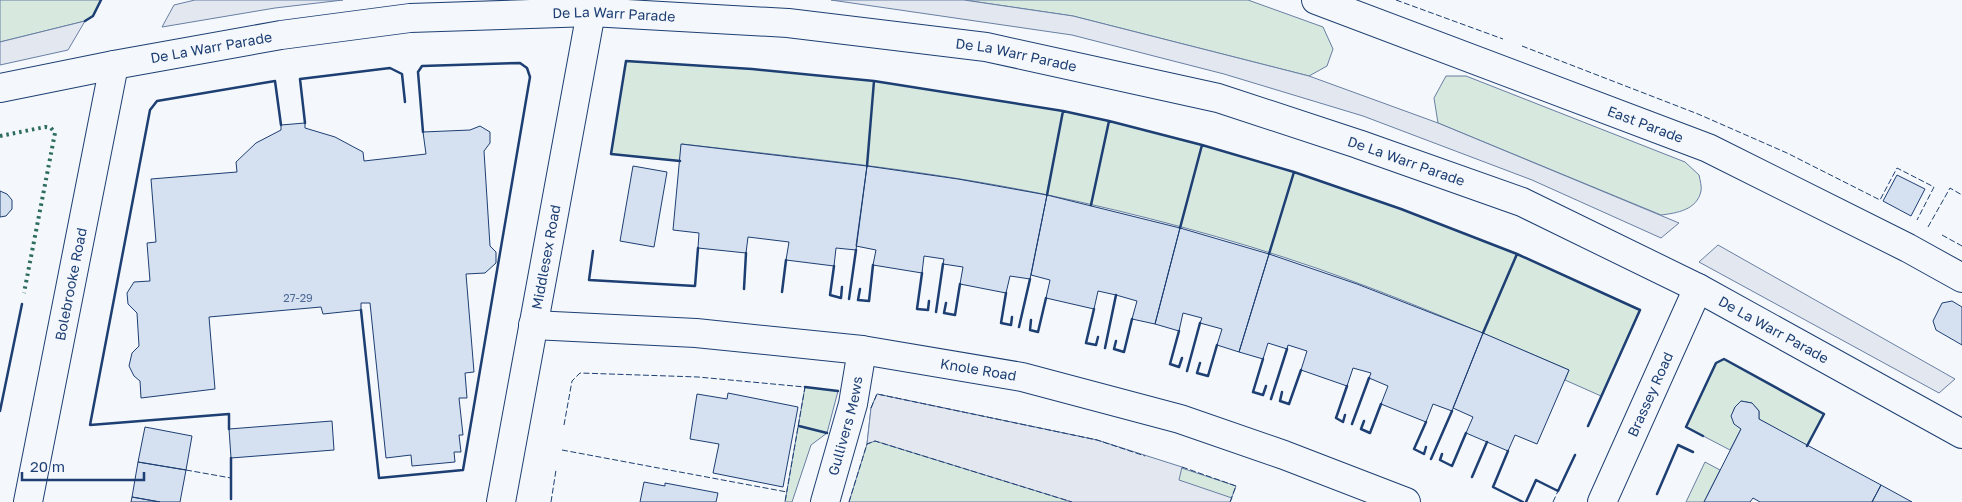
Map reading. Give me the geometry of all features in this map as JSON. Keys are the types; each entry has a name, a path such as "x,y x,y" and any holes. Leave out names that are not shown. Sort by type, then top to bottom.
{"street":[{"name":"East Parade","path":"1316,0 1708,148 1908,248 1962,278"},
{"name":"De La Warr Parade","path":"0,88 281,35 410,18 591,12 788,23 986,47 1218,98 1358,144 1522,202 1698,288 1962,434"},
{"name":"Middlesex Road","path":"501,502 591,12"},
{"name":"Bolebrooke Road","path":"28,502 114,65"},
{"name":"Brassey Road","path":"1602,502 1698,288"},
{"name":"Knole Road","path":"533,325 696,333 862,350 1022,377 1180,419 1284,455 1406,502"},
{"name":"Gullivers Mews","path":"825,502 853,404 862,350"}],"shaded area":[{"path":"0,0 101,0 93,16 85,21 0,42"},
{"path":"195,0 343,0 275,8 162,27 174,5"},
{"path":"831,0 964,0 1073,16 1309,76 1438,123 1679,223 1661,238 1532,180 1363,116 1224,74 1072,35"},
{"path":"964,0 1248,0 1323,27 1333,49 1327,66 1309,76 1073,16"},
{"path":"85,21 68,50 0,65 0,42"},
{"path":"626,61 752,69 875,81 1063,111 1109,121 1202,145 1294,172 1401,209 1517,254 1640,310 1601,396 1565,380 1569,370 1380,292 1316,268 1250,247 1116,210 957,178 865,165 682,144 680,161 611,154"},
{"path":"1446,76 1466,76 1685,162 1699,175 1701,189 1699,197 1691,206 1685,209 1661,215 1438,123 1434,98"},
{"path":"1718,245 1955,379 1939,393 1699,262"},
{"path":"1724,359 1824,414 1807,446 1759,419 1759,411 1752,403 1741,401 1735,407 1732,416 1741,429 1730,450 1686,427 1716,363"},
{"path":"805,387 838,391 827,433 811,445 792,502 785,502"},
{"path":"877,394 1097,440 1236,486 1230,502 849,502 867,444 871,408"},
{"path":"877,394 1097,440 1182,467 1179,480 1232,498 1230,502 1072,502 875,441 867,444 871,408"},
{"path":"1705,462 1720,470 1704,502 1686,502"}],"building":[{"path":"305,123 305,128 335,137 363,152 364,161 426,154 423,132 470,130 480,126 490,132 490,143 484,151 490,246 496,252 496,263 485,273 466,274 474,372 465,373 467,398 459,398 463,435 459,435 461,452 454,452 455,462 412,466 411,455 386,458 370,303 361,303 361,310 323,314 321,307 209,317 215,389 141,398 140,381 134,376 129,366 132,353 139,346 137,313 128,304 127,293 134,282 150,281 147,243 156,242 151,179 237,172 236,162 256,143 281,130 281,125"},
{"path":"681,144 867,166 856,250 836,248 834,266 786,260 789,242 748,237 746,253 698,248 699,233 673,230"},
{"path":"633,166 667,172 654,247 620,241"},
{"path":"867,166 958,179 1047,195 1030,279 1010,276 1006,293 960,284 963,267 943,264 944,259 924,256 922,273 873,265 876,250 856,246"},
{"path":"1897,175 1925,189 1911,216 1883,201"},
{"path":"0,191 7,194 12,200 12,209 6,216 0,217"},
{"path":"1047,195 1180,228 1155,324 1132,319 1137,301 1116,295 1098,291 1094,309 1046,298 1050,280 1031,275"},
{"path":"1180,228 1269,254 1239,352 1217,345 1222,329 1200,323 1202,318 1183,313 1179,331 1155,324"},
{"path":"1269,254 1357,284 1483,333 1452,411 1433,404 1426,422 1381,404 1388,386 1369,378 1371,373 1353,368 1347,386 1301,370 1307,351 1288,345 1287,349 1268,343 1263,359 1239,352"},
{"path":"1952,301 1962,307 1962,345 1936,330 1933,321 1942,303"},
{"path":"1483,333 1569,370 1537,444 1515,435 1508,451 1466,433 1473,417 1453,408"},
{"path":"728,393 798,407 783,487 713,473 719,444 690,439 697,394 727,399"},
{"path":"1741,401 1752,403 1759,411 1759,419 1881,485 1872,502 1760,502 1753,498 1750,502 1704,502 1741,429 1734,424 1731,416 1735,407"},
{"path":"332,421 334,450 231,458 229,429"},
{"path":"145,427 192,436 186,470 138,462"},
{"path":"138,462 186,470 180,502 160,502 132,497"},
{"path":"644,482 665,486 665,483 718,493 716,502 640,502"},
{"path":"1881,485 1912,502 1872,502"},
{"path":"132,497 160,502 131,502"}],"hedge":[{"path":"0,136 45,127 51,128 55,133 24,293"}],"fence":[{"path":"1396,0 1503,39"},
{"path":"1522,46 1698,114 1787,153 1880,200 1897,168 1934,187 1917,220"},
{"path":"1928,227 1950,188 1962,195"},
{"path":"1942,235 1962,246"},
{"path":"564,425 572,381 580,373 698,377 805,387 785,502"},
{"path":"871,408 877,394 1097,440 1145,456"},
{"path":"849,502 867,444 875,441 1072,502"},
{"path":"562,450 787,492"},
{"path":"1182,467 1236,486 1230,502"},
{"path":"186,470 231,478"},
{"path":"551,502 556,470"},
{"path":"1553,502 1558,491"}],"wall":[{"path":"85,21 93,16 101,0"},
{"path":"680,161 611,154 626,61 752,69 874,81 1063,111 1202,145 1294,172 1401,209 1517,254 1640,310 1588,426"},
{"path":"361,310 379,478 463,470 530,77 527,68 520,63 422,66 418,72 423,132"},
{"path":"305,123 300,79 390,68 402,74 405,102"},
{"path":"229,429 229,414 90,425 150,110 157,101 275,81 281,125"},
{"path":"867,166 874,81"},
{"path":"1047,195 1063,111"},
{"path":"1091,205 1109,121"},
{"path":"1180,228 1202,145"},
{"path":"1269,254 1294,172"},
{"path":"593,251 589,280 695,286 698,248"},
{"path":"849,299 856,250"},
{"path":"744,289 746,253"},
{"path":"1483,333 1517,254"},
{"path":"782,292 786,260"},
{"path":"936,312 943,264"},
{"path":"860,289 858,300 869,301 873,265"},
{"path":"834,266 830,295 841,298 842,287"},
{"path":"922,273 917,309 928,310 929,301"},
{"path":"1019,327 1030,279"},
{"path":"946,303 944,313 955,315 960,284"},
{"path":"1006,293 1001,323 1011,325 1012,317"},
{"path":"1105,348 1116,295"},
{"path":"1031,320 1030,330 1038,332 1046,298"},
{"path":"0,411 22,304"},
{"path":"1094,309 1086,343 1096,345 1098,337"},
{"path":"1116,341 1114,349 1124,352 1132,319"},
{"path":"1187,371 1200,323"},
{"path":"1179,331 1170,364 1179,367 1182,358"},
{"path":"1200,363 1197,373 1208,376 1217,345"},
{"path":"1271,399 1287,349"},
{"path":"1263,359 1253,392 1263,395 1266,386"},
{"path":"1703,436 1686,427 1716,363 1724,359 1824,414 1807,446"},
{"path":"1282,392 1280,401 1289,404 1301,370"},
{"path":"1352,424 1369,378"},
{"path":"1345,415 1343,422 1336,418 1347,386"},
{"path":"805,387 838,391"},
{"path":"1364,421 1361,429 1370,433 1381,404"},
{"path":"1431,459 1452,411"},
{"path":"1426,422 1414,449 1424,454 1426,447"},
{"path":"799,426 827,433"},
{"path":"1442,454 1440,460 1452,466 1466,433"},
{"path":"1472,477 1487,442"},
{"path":"1657,494 1678,445 1693,452"},
{"path":"1508,451 1493,487 1523,502"},
{"path":"1526,502 1536,480 1558,491 1575,455"},
{"path":"231,458 231,499"}]}
